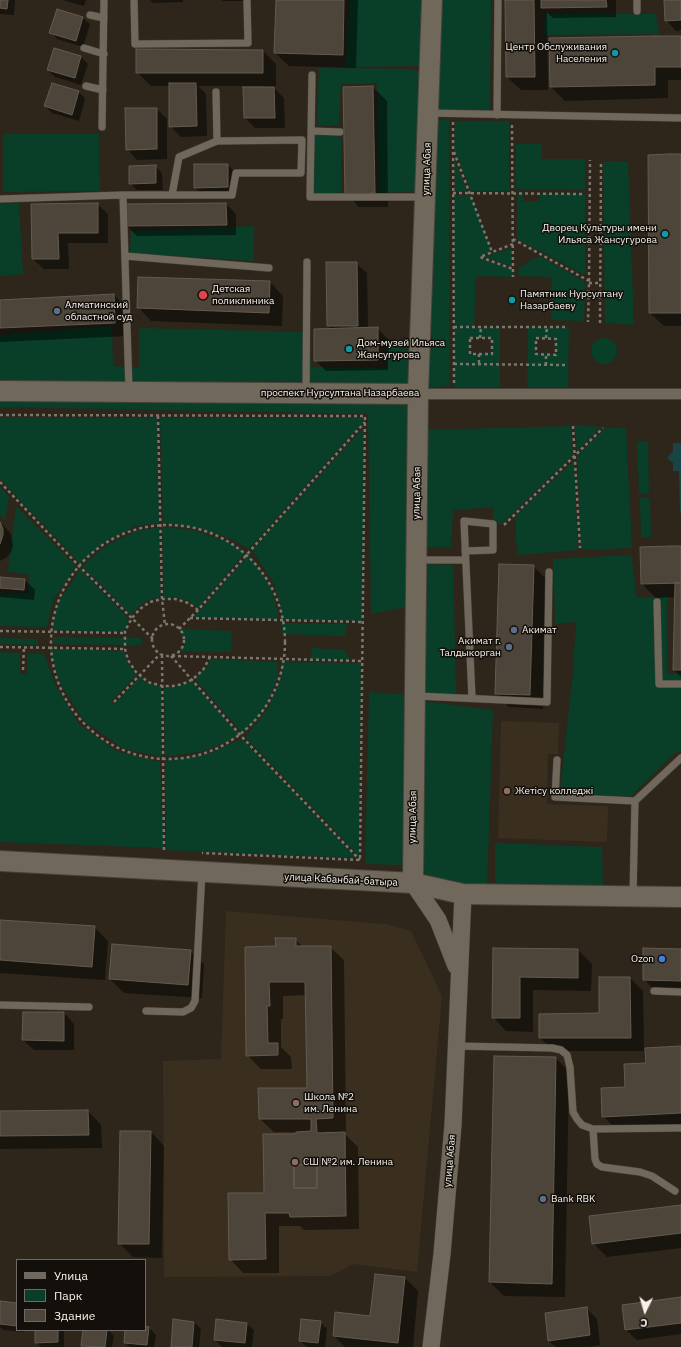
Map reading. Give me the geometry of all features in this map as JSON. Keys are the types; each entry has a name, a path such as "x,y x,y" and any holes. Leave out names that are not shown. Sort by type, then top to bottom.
{"main road":[{"name":"улица Абая","path":"413,883 418,394 432,0"},
{"name":"проспект Нурсултана Назарбаева","path":"0,391 418,394"},
{"name":"улица Кабанбай-батыра","path":"0,861 413,883 463,894 681,897"}],"street":[{"name":"проспект Нурсултана Назарбаева","path":"418,394 681,394"},
{"name":"улица Абая","path":"413,883 438,920 451,950 459,974"},
{"name":"улица Абая","path":"431,1347 442,1254 453,1125 463,894"}],"lane":[{"path":"102,127 104,0"},
{"path":"134,0 135,44 248,43 247,0"},
{"path":"497,115 498,0"},
{"path":"636,0 637,11"},
{"path":"90,15 104,18"},
{"path":"84,48 104,54"},
{"path":"312,76 310,197 426,197"},
{"path":"86,86 103,90"},
{"path":"216,92 217,141"},
{"path":"429,113 681,118"},
{"path":"311,131 340,132"},
{"path":"0,199 123,195 172,195 232,195 236,173 300,173 302,140 217,141 179,157 172,195"},
{"path":"123,195 129,392"},
{"path":"125,256 269,268"},
{"path":"306,393 307,262"},
{"path":"465,551 493,550 493,524 464,522 465,560 472,698"},
{"path":"416,560 465,560"},
{"path":"415,695 547,702 549,572"},
{"path":"657,602 660,684 681,684"},
{"path":"633,896 635,801 681,758"},
{"path":"557,760 555,797 635,801"},
{"path":"146,1011 183,1012 191,1008 195,1001 202,872"},
{"path":"654,991 681,992"},
{"path":"0,1005 89,1007"},
{"path":"456,1046 552,1048 560,1050 567,1055 570,1067 573,1112 582,1125 593,1129 681,1128"},
{"path":"593,1129 595,1159 597,1164 602,1167 640,1172 652,1176 675,1191"}],"path":[{"path":"453,118 454,394"},
{"path":"512,119 513,277"},
{"path":"453,151 492,252"},
{"path":"588,322 590,160"},
{"path":"600,323 601,161"},
{"path":"453,193 585,194"},
{"path":"513,239 589,282 601,283"},
{"path":"513,244 480,257 513,269"},
{"path":"454,327 566,327"},
{"path":"480,338 481,327"},
{"path":"546,338 547,327"},
{"path":"470,338 492,338 492,354 479,354 470,354 470,338"},
{"path":"536,338 556,339 556,355 546,354 536,354 536,338"},
{"path":"479,354 479,364"},
{"path":"546,354 546,365"},
{"path":"454,364 568,365"},
{"path":"0,415 365,416 360,860"},
{"path":"158,416 162,599 165,625"},
{"path":"180,629 365,422"},
{"path":"573,426 580,548"},
{"path":"504,525 603,428"},
{"path":"0,482 80,566 153,639"},
{"path":"280,629 280,610 271,582 249,552 225,538 191,528 161,525 138,528 107,543 80,566 55,605 48,648 58,683 83,722 121,750 163,759 204,753 242,736 267,708 280,678 280,652"},
{"path":"198,610 188,603 175,599 162,599 150,602 140,609 132,618 125,634 125,649 128,660 140,675 148,682 162,686 183,684 192,679 203,670 210,657"},
{"path":"189,618 363,622"},
{"path":"171,656 180,651 184,644 184,639 180,629 175,626 165,625 157,630 153,639 154,647 161,654 171,656 362,661"},
{"path":"0,631 125,634"},
{"path":"0,647 125,649"},
{"path":"23,670 24,647"},
{"path":"114,702 161,654"},
{"path":"156,851 164,852 161,654"},
{"path":"171,656 242,736 360,860"},
{"path":"196,853 360,860"}],"shaded area":[{"path":"501,721 559,723 558,754 548,754 547,804 608,806 607,842 498,838"},
{"name":"СШ №2 им. Ленина","path":"226,911 385,924 411,931 442,996 417,1272 353,1264 330,1276 164,1277 163,1061 221,1059"}],"green space":[{"path":"350,0 425,0 423,66 345,67"},
{"path":"435,0 491,0 490,111 433,111"},
{"path":"545,14 656,14 659,34 543,35"},
{"path":"319,68 408,69 425,73 421,191 379,193 377,83 341,84 339,125 317,126"},
{"path":"449,119 450,386 423,388 434,121"},
{"path":"455,121 509,121 509,191 471,191 454,149"},
{"path":"3,134 99,134 100,191 3,192"},
{"path":"314,134 341,137 341,193 313,193"},
{"path":"516,144 542,144 542,159 585,159 585,190 515,189"},
{"path":"454,157 467,191 455,191"},
{"path":"603,161 628,162 634,325 605,323"},
{"path":"517,194 523,194 523,201 540,201 540,194 585,194 585,275 517,239"},
{"path":"453,195 471,195 492,252 480,257 513,269 513,277 476,276 474,327 500,327 500,387 454,387","holes":["470,338 492,338 492,354 470,354"]},
{"path":"19,203 23,274 0,276 0,204"},
{"path":"254,226 254,261 130,253 131,231"},
{"path":"511,248 511,266 485,257"},
{"path":"540,256 585,282 584,321 551,320 552,277 518,276 519,267"},
{"path":"112,326 113,366 139,367 139,328 307,332 312,367 387,368 386,346 414,350 412,385 0,381 0,335"},
{"path":"528,327 569,327 568,388 527,387","holes":["536,338 556,339 556,355 546,354 546,361 545,354 536,354"]},
{"path":"604,338 613,342 617,351 613,360 604,364 595,360 591,351 595,342"},
{"path":"0,395 413,402 411,606 371,614 368,414 0,407"},
{"path":"0,417 157,418 159,523 136,526 104,542 80,564 0,479"},
{"path":"363,417 364,421 249,549 229,538 194,527 163,523 160,418"},
{"path":"575,425 601,427 577,452"},
{"path":"571,426 573,455 502,524 493,524 493,507 453,510 451,547 423,547 427,430"},
{"path":"364,427 362,621 281,620 282,610 273,582 252,550"},
{"path":"626,427 632,548 581,550 577,456 605,428"},
{"path":"637,442 648,442 649,493 639,493"},
{"path":"574,460 578,550 517,555 515,516"},
{"path":"0,486 9,497 5,520 0,516"},
{"path":"640,498 650,498 651,537 641,537"},
{"path":"16,506 76,566 53,601 47,627 0,626 0,593 28,594 29,575 8,571"},
{"path":"159,527 161,597 149,600 139,606 131,615 82,566 107,545 136,531"},
{"path":"162,527 193,530 226,541 246,552 198,608 189,601 174,597 164,597"},
{"path":"249,554 270,585 278,612 278,620 193,617 200,611"},
{"path":"631,555 637,598 667,596 667,674 681,674 681,752 676,752 630,797 560,792 572,681 576,622 555,624 553,559"},
{"path":"421,564 453,565 456,693 419,693"},
{"path":"80,569 129,619 124,632 52,630 57,605"},
{"path":"281,623 347,624 345,636 282,634"},
{"path":"179,629 232,631 231,652 180,651 184,644 184,639"},
{"path":"53,637 141,638 141,645 53,644"},
{"path":"0,638 38,639 38,645 0,644"},
{"path":"312,648 345,650 350,659 310,659"},
{"path":"50,649 124,651 127,662 136,675 111,702 114,705 140,677 148,683 161,687 161,757 122,748 83,720 60,683"},
{"path":"0,652 20,653 20,674 27,674 27,653 44,654 56,686 79,724 116,751 160,762 164,848 0,842"},
{"path":"211,659 278,662 278,677 265,709 243,734 195,679 205,669"},
{"path":"281,662 361,663 359,856 245,737 268,709 281,678"},
{"path":"192,681 240,736 204,751 165,757 164,687 179,686"},
{"path":"369,692 410,695 405,865 365,864"},
{"path":"422,701 493,710 487,888 433,878 419,869"},
{"path":"242,739 357,858 166,850 165,761 207,754"},
{"path":"495,843 602,847 603,888 495,888"}],"water":[{"path":"673,443 681,443 681,513 679,471 673,471 673,463 667,458 673,451"}],"building":[{"path":"0,0 8,0 7,9 0,8"},
{"path":"276,0 344,0 343,55 274,53"},
{"path":"505,0 534,0 535,77 506,77"},
{"path":"541,0 606,0 607,7 541,8"},
{"path":"664,0 681,0 681,20 665,21"},
{"path":"57,9 83,17 76,41 49,33"},
{"name":"Центр Обслуживания Населения","path":"681,36 681,67 655,67 655,85 550,87 549,38"},
{"path":"54,48 81,56 75,78 47,70"},
{"path":"136,49 263,50 263,73 136,73"},
{"path":"52,83 79,91 72,115 44,106"},
{"path":"169,83 196,83 197,126 169,127"},
{"path":"373,86 375,193 345,194 343,87"},
{"path":"243,87 274,87 275,118 244,118"},
{"path":"125,108 157,108 157,149 126,150"},
{"name":"Дворец Культуры имени Ильяса Жансугурова","path":"681,154 681,313 649,313 648,155"},
{"path":"194,164 228,164 228,187 194,188"},
{"path":"156,165 156,183 129,184 129,166"},
{"path":"98,203 98,233 58,233 59,259 32,259 31,204"},
{"path":"226,203 227,225 126,226 126,204"},
{"path":"326,262 357,262 358,326 327,326"},
{"name":"Детская поликлиника","path":"138,277 270,281 269,313 137,308"},
{"name":"Алматинский областной суд","path":"114,294 115,323 0,328 0,300"},
{"path":"378,327 378,360 314,361 314,329"},
{"path":"0,522 3,529 3,535 0,544"},
{"path":"681,546 681,583 641,584 640,547"},
{"name":"Акимат","path":"499,564 534,565 530,695 495,694"},
{"path":"0,577 25,579 24,590 0,588"},
{"path":"675,583 681,583 681,670 673,670"},
{"path":"0,920 95,926 92,967 0,960"},
{"name":"Школа №2 им. Ленина","path":"275,938 296,938 296,946 331,946 333,1118 316,1119 317,1133 345,1132 346,1216 290,1217 289,1213 265,1213 266,1259 229,1260 228,1193 264,1193 263,1134 296,1134 296,1132 311,1131 311,1119 259,1119 258,1088 307,1088 305,982 269,982 270,1006 267,1006 268,1043 278,1043 278,1055 246,1056 245,947 276,946","holes":["317,1164 317,1188 294,1188 294,1165"]},
{"path":"112,944 191,950 188,985 109,979"},
{"path":"493,948 578,949 578,978 520,977 520,1018 492,1018"},
{"path":"643,948 681,949 681,981 643,980"},
{"path":"599,977 630,977 631,1038 539,1038 539,1014 599,1013"},
{"path":"23,1012 64,1012 64,1041 22,1040"},
{"path":"681,1046 681,1113 602,1117 601,1088 625,1087 624,1064 646,1063 645,1048"},
{"path":"494,1056 556,1057 552,1284 489,1282"},
{"path":"88,1110 89,1135 0,1136 0,1111"},
{"path":"120,1131 151,1131 149,1244 118,1244"},
{"path":"317,1164 317,1188 294,1188 294,1165"},
{"path":"681,1205 681,1233 592,1244 589,1216"},
{"path":"375,1274 405,1277 398,1343 333,1336 335,1312 370,1316"},
{"path":"681,1297 681,1323 625,1330 622,1305"},
{"path":"0,1301 16,1303 16,1326 0,1324"},
{"path":"587,1307 590,1335 548,1341 545,1313"},
{"path":"173,1319 194,1322 192,1347 171,1347"},
{"path":"216,1319 247,1323 245,1343 214,1340"},
{"path":"301,1319 321,1321 318,1343 299,1341"},
{"path":"146,1326 149,1327 147,1345 124,1343 125,1331 146,1331"},
{"path":"35,1331 58,1331 58,1342 35,1343"},
{"path":"83,1331 107,1331 105,1347 81,1346"}],"place":[{"name":"Центр Обслуживания Населения","path":"615,53"},
{"name":"Дворец Культуры имени Ильяса Жансугурова","path":"665,234"},
{"name":"Детская поликлиника","path":"203,295"},
{"name":"Памятник Нурсултану Назарбаеву","path":"512,300"},
{"name":"Алматинский областной суд","path":"57,311"},
{"name":"Дом-музей Ильяса Жансугурова","path":"349,349"},
{"name":"Акимат","path":"514,630"},
{"name":"Акимат г. Талдыкорган","path":"509,647"},
{"name":"Жетісу колледжі","path":"507,791"},
{"name":"Ozon","path":"662,959"},
{"name":"Школа №2 им. Ленина","path":"296,1103"},
{"name":"СШ №2 им. Ленина","path":"295,1162"},
{"name":"Bank RBK","path":"543,1199"}]}
